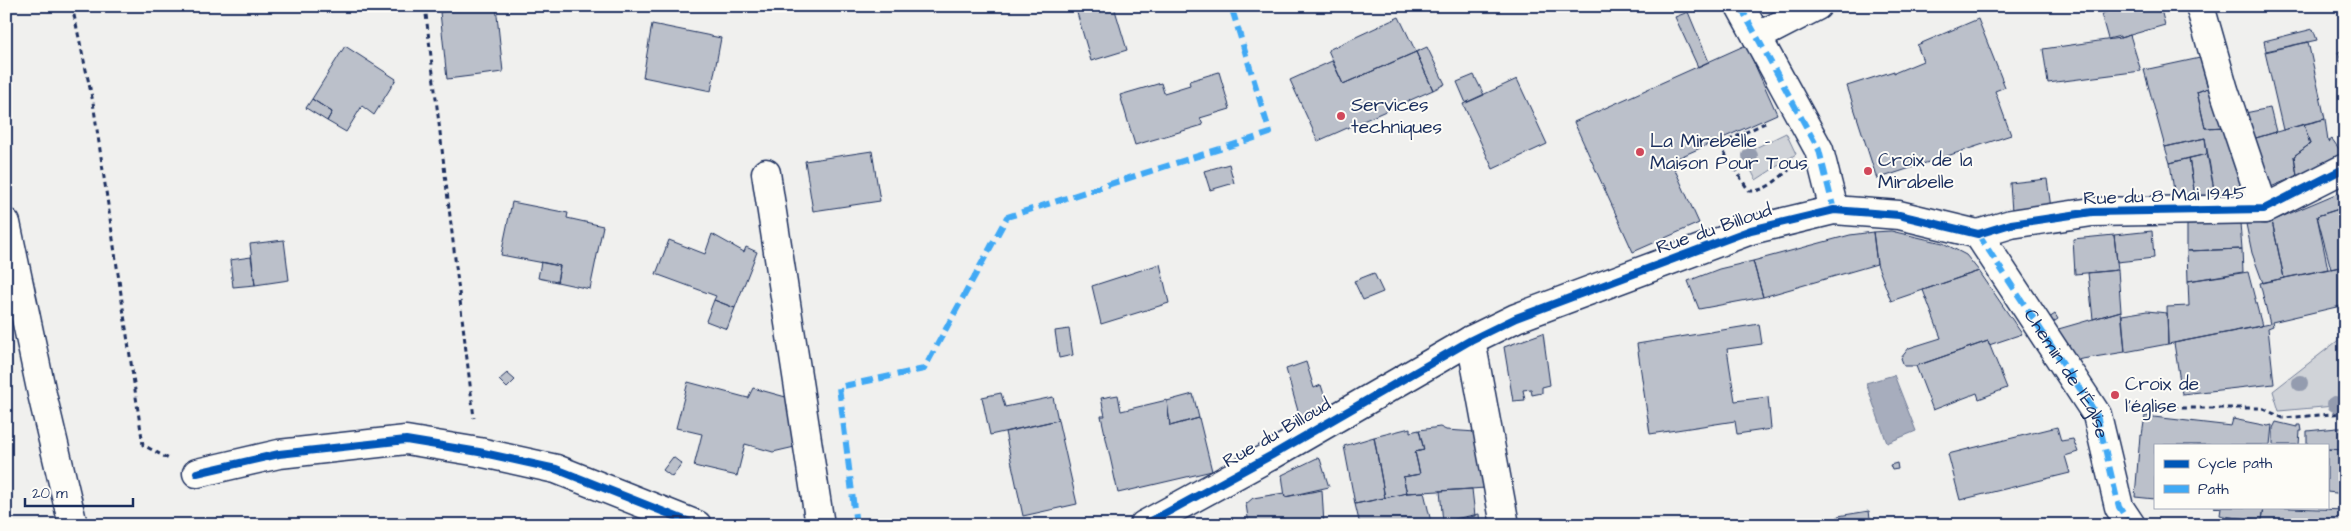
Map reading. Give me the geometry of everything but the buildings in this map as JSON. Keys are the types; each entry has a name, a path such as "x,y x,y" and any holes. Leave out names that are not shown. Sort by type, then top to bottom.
{"main road":[{"path":"1740,6 1819,150 1834,210"},
{"path":"1757,37 1818,6"},
{"path":"2200,6 2224,90 2264,209"},
{"name":"Rue du 8 Mai 1945","path":"1978,234 2011,224 2092,212 2264,209 2345,168"},
{"path":"766,172 820,525"},
{"name":"Rue du Billoud","path":"1144,525 1272,455 1471,340 1516,318 1751,230 1834,210 1899,215 1978,234"},
{"path":"6,223 42,394 73,525"},
{"name":"Chemin de l'Église","path":"1978,234 2098,415 2119,506 2131,525"},
{"path":"1471,340 1504,525"},
{"path":"197,473 279,454 406,440 478,452 556,469 697,525"}],"path":[{"path":"72,6 92,102 143,446 197,473"},
{"path":"425,6 478,452"},
{"path":"1719,145 1770,121"},
{"path":"1712,142 1719,145 1749,191 1758,192 1766,188"},
{"path":"2098,415 2146,408 2262,408 2283,418 2345,413"}],"shaded area":[{"path":"1786,133 1796,154 1756,180 1743,154"},
{"path":"2345,335 2345,405 2279,411 2273,391"}],"water":[{"path":"1894,375 1916,431 1887,443 1866,383"}],"marked path":[{"path":"856,525 839,387 924,369 1007,217 1270,133 1231,6"},
{"path":"1740,6 1819,150 1834,210"},
{"path":"1978,234 2097,415 2119,507 2131,525"}],"cycle path":[{"path":"1144,525 1272,455 1471,340 1516,318 1751,230 1834,210 1899,215 1978,234 2011,224 2092,212 2264,209 2345,168"},
{"path":"197,473 279,454 406,440 479,452 556,469 697,525"}],"place":[{"name":"Services techniques","path":"1341,116"},
{"name":"La Mirebelle - Maison Pour Tous","path":"1640,152"},
{"name":"Croix de la Mirabelle","path":"1868,171"},
{"name":"Croix de l'église","path":"2115,395"}]}
